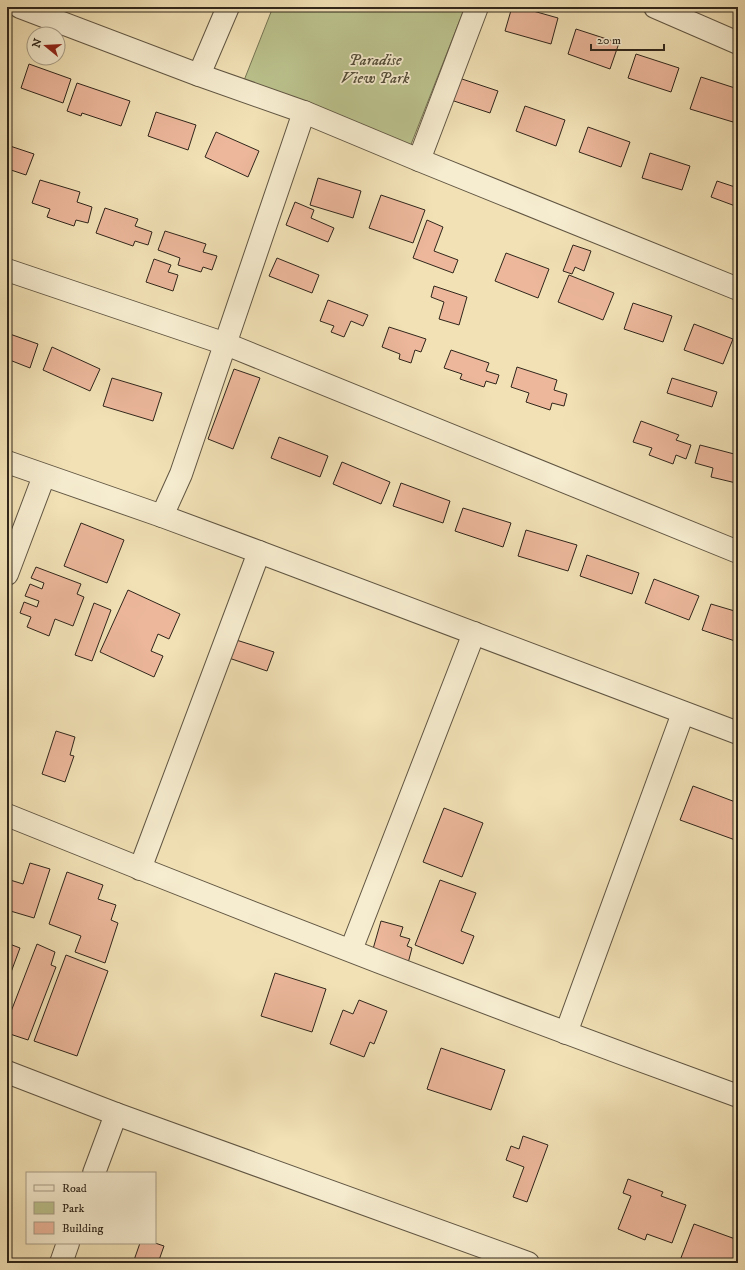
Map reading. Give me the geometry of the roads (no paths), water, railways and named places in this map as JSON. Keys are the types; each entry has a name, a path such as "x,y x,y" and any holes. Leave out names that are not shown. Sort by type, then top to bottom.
{"street":[{"path":"20,7 199,75 304,112 738,289"},
{"path":"199,75 228,7"},
{"path":"419,160 477,7"},
{"path":"655,7 738,43"},
{"path":"162,516 181,474 304,112"},
{"path":"7,270 226,344 738,552"},
{"path":"7,462 162,516 738,733"},
{"path":"7,574 44,476"},
{"path":"140,869 259,552"},
{"path":"351,950 474,633"},
{"path":"566,1033 683,712"},
{"path":"7,815 140,869 566,1033 738,1096"},
{"path":"7,1072 116,1114 528,1263"},
{"path":"94,1172 116,1114"},
{"path":"61,1263 68,1244"}],"park label":[{"name":"Paradise View Park","path":"375,68"}]}
